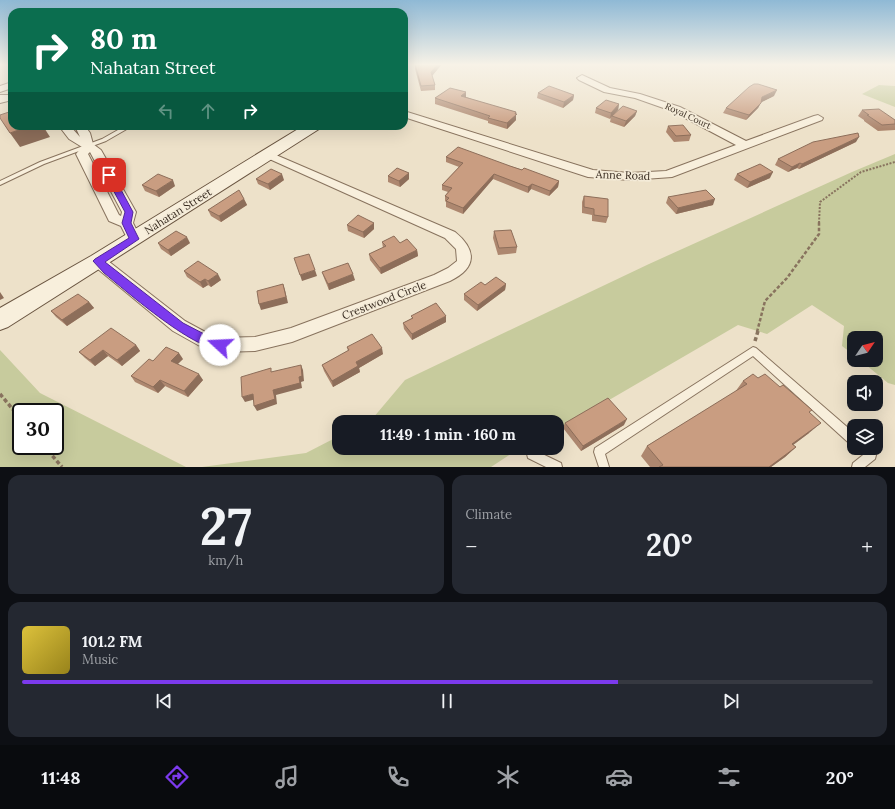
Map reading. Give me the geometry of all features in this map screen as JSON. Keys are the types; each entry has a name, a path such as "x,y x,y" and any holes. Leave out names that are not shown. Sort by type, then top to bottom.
{"main road":[{"name":"Nahatan Street","path":"0,320 98,261 130,231 269,155 308,130"}],"street":[{"name":"Royal Court","path":"598,86 607,90 637,96 676,109 746,145"},
{"name":"Anne Road","path":"408,115 592,174 620,177 646,177 668,174 818,118"},
{"path":"67,130 73,137 88,147"},
{"path":"83,130 88,147"},
{"path":"88,147 82,154 114,218 130,231"},
{"name":"Crestwood Circle","path":"98,261 179,326 204,340 220,345 255,344 292,335 439,279 460,267 464,260 464,250 460,242 450,235 269,155"}],"lane":[{"path":"0,184 42,163 88,147 111,137 122,130"},
{"path":"604,467 599,452 753,351 847,434"},
{"path":"534,455 557,467"},
{"path":"856,467 871,455"}],"path":[{"path":"753,351 765,301 787,278 818,234 820,202 861,172 895,162"},
{"path":"0,394 12,408"},
{"path":"52,455 62,467"}],"green space":[{"path":"878,86 895,86 895,107 862,94"},
{"path":"895,154 895,385 888,383 883,379 883,375 878,375 869,367 883,367 883,331 847,331 847,350 842,346 844,326 812,305 767,334 738,325 564,426 564,415 376,415 405,380 649,264"},
{"path":"0,350 40,393 60,403 12,403 12,455 64,455 64,405 186,467 0,467"},
{"path":"332,440 332,455 509,455 491,467 202,467 306,453"}],"building":[{"path":"549,86 574,95 564,102 538,93"},
{"path":"764,86 777,90 762,97 761,103 749,115 726,108 749,87"},
{"path":"450,88 466,92 461,96 516,112 515,114 517,114 507,123 488,118 490,116 435,98"},
{"path":"606,100 619,104 611,113 596,108"},
{"path":"623,106 637,111 626,121 612,116"},
{"path":"879,109 895,120 895,124 882,125 862,110"},
{"path":"8,112 8,130 0,118 0,115"},
{"path":"683,125 691,135 676,136 668,126"},
{"path":"8,130 19,130 10,133"},
{"path":"858,133 859,137 802,164 800,163 792,167 778,159 813,142"},
{"path":"458,147 510,166 522,170 524,168 559,181 550,191 532,184 528,187 494,174 463,208 446,201 449,198 445,196 452,188 442,185 463,163 446,157"},
{"path":"760,164 773,172 750,182 737,174"},
{"path":"397,168 409,173 399,181 388,176"},
{"path":"271,169 282,174 268,184 256,179"},
{"path":"158,174 173,180 156,191 142,185"},
{"path":"239,190 244,199 219,216 208,210"},
{"path":"706,190 715,199 678,208 668,197"},
{"path":"584,196 608,199 608,217 594,215 594,209 584,207"},
{"path":"358,215 374,223 363,232 347,225"},
{"path":"511,230 517,247 499,248 494,231"},
{"path":"176,231 187,237 168,250 158,243"},
{"path":"394,236 400,243 407,239 417,250 380,268 369,254 386,246 382,242"},
{"path":"309,254 315,270 300,275 294,258"},
{"path":"198,261 218,274 208,281 205,279 200,282 184,271"},
{"path":"348,263 353,274 328,284 322,272"},
{"path":"496,277 506,284 478,305 464,294 481,282 485,285"},
{"path":"283,284 286,297 259,304 257,291"},
{"path":"78,294 89,302 62,320 51,311"},
{"path":"436,303 446,316 412,334 403,323 413,318 411,316"},
{"path":"111,328 136,345 117,360 103,350 90,360 79,352"},
{"path":"372,334 382,348 356,362 358,366 332,381 322,365 349,350 347,347"},
{"path":"166,347 179,353 171,361 199,374 184,391 160,380 153,387 131,376 149,359 153,361"},
{"path":"301,365 302,376 299,377 300,383 273,390 275,399 254,406 253,394 242,397 241,377 271,368 271,372"},
{"path":"753,374 758,378 765,374 780,387 783,385 812,410 809,412 821,423 792,444 796,447 769,467 659,467 663,465 647,446 747,384 743,381"},
{"path":"608,398 627,419 583,446 565,423"}],"route":[{"path":"109,175 129,212 126,223 134,239 98,261 179,326 204,340 220,345"}]}
